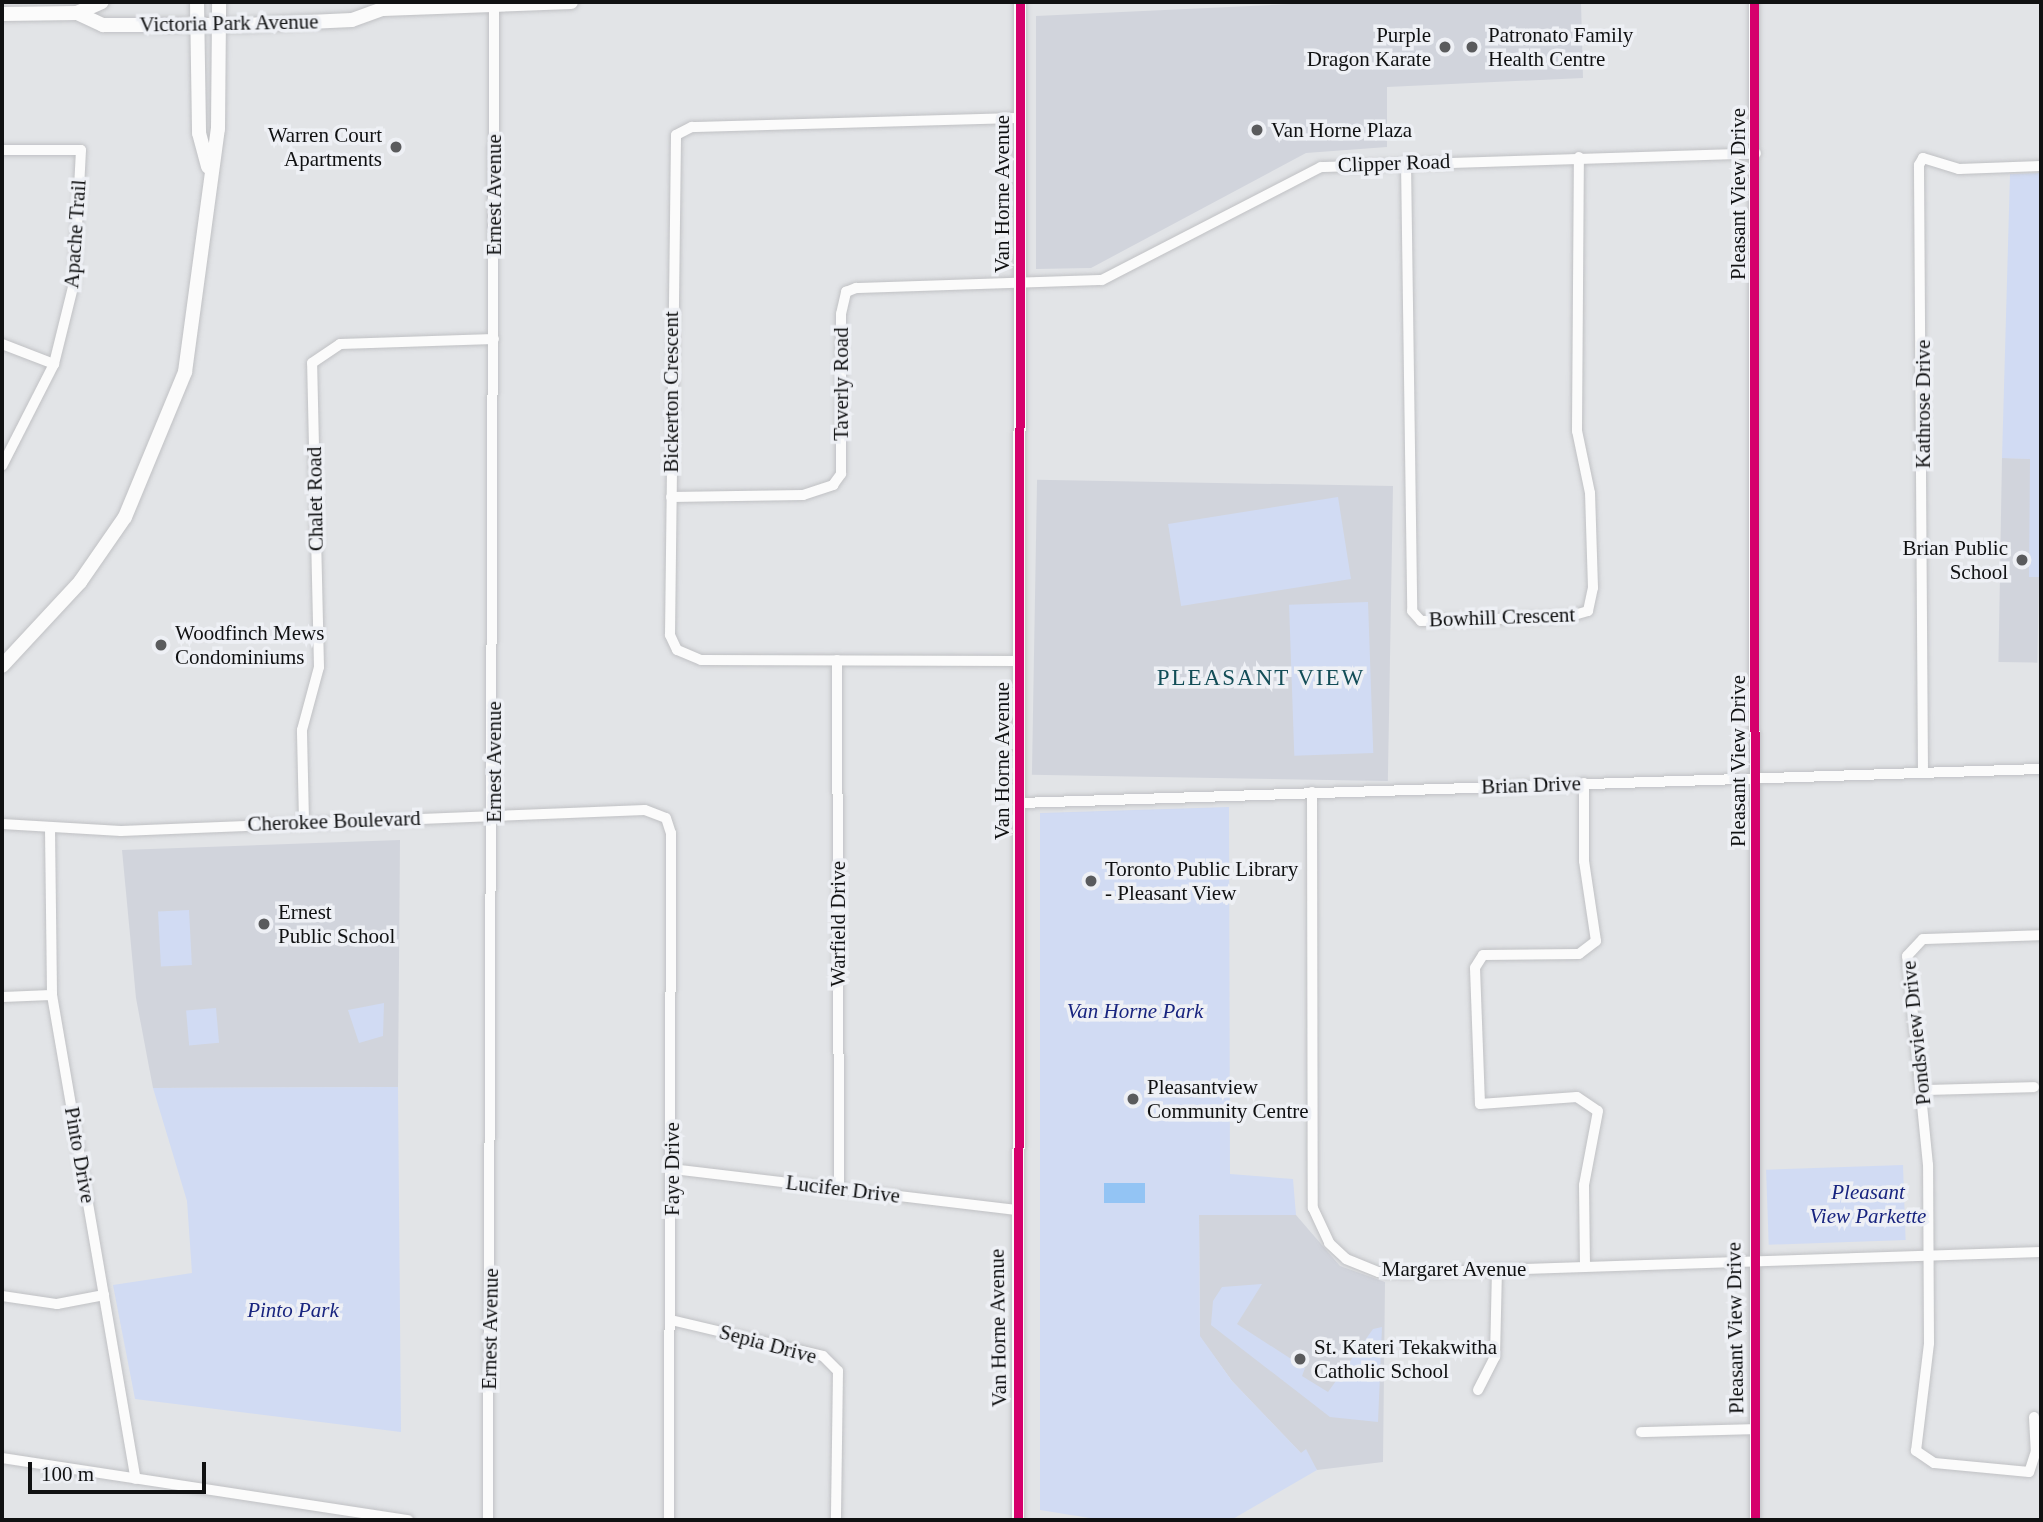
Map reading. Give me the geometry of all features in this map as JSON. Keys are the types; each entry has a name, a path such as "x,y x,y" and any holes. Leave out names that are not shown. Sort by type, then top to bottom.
{"main road":[{"name":"Victoria Park Avenue","path":"2,14 77,13 102,2"},
{"path":"197,2 199,133 209,172"},
{"path":"2,666 80,582 125,517 160,445 198,313 209,172 218,129 219,2"},
{"name":"Victoria Park Avenue","path":"364,2 383,9"},
{"name":"Victoria Park Avenue","path":"77,13 103,25 218,25 352,20 383,9 571,2"}],"street":[{"name":"Van Horne Avenue","path":"1018,1520 1014,1210 1020,803 1020,2"},
{"name":"Pleasant View Drive","path":"1754,2 1756,153 1752,1258 1755,1520"},
{"name":"Ernest Avenue","path":"488,1520 494,815 494,5"},
{"name":"Bickerton Crescent","path":"1019,661 701,660 677,650 670,635 676,135 692,127 1020,118"},
{"name":"Apache Trail","path":"2,150 81,150 74,283 54,364 2,466"},
{"name":"Clipper Road","path":"1020,288 1101,281 1321,167 1406,162 1756,153"},
{"name":"Bowhill Crescent","path":"1406,162 1412,611 1421,621 1567,617 1588,611 1593,588 1590,493 1577,431 1579,157"},
{"name":"Kathrose Drive","path":"1923,773 1919,165 1923,158 1959,169 2041,166"},
{"name":"Taverly Road","path":"671,497 803,495 833,485 841,474 845,292 1020,288"},
{"name":"Chalet Road","path":"303,821 302,730 319,667 312,363 340,344 494,339"},
{"path":"2,344 54,364"},
{"name":"Warfield Drive","path":"836,660 839,1188"},
{"name":"Brian Drive","path":"1020,803 2041,769"},
{"path":"1584,783 1584,861 1595,941 1580,954 1483,955 1475,968 1480,1104 1577,1097 1598,1111 1584,1185 1585,1267"},
{"name":"Margaret Avenue","path":"1312,792 1318,1225 1346,1259 1379,1272 1585,1267 1752,1258 2041,1252"},
{"name":"Cherokee Boulevard","path":"2,824 50,829 645,810 666,818"},
{"name":"Faye Drive","path":"666,818 671,832 669,1520"},
{"name":"Pinto Drive","path":"50,829 52,995 136,1479"},
{"name":"Pondsview Drive","path":"2034,1417 2036,1451 2029,1472 1934,1463 1916,1451 1929,1343 1922,1090 1909,949 1933,938 2041,935"},
{"path":"2,997 52,995"},
{"path":"1922,1090 2034,1087"},
{"name":"Lucifer Drive","path":"672,1169 1014,1210"},
{"path":"1478,1390 1495,1357 1497,1269"},
{"path":"2,1296 57,1304 104,1295"},
{"name":"Sepia Drive","path":"671,1320 823,1356 838,1371 836,1520"},
{"path":"1641,1433 1754,1429"},
{"path":"2,1458 408,1520"}],"shaded area":[{"path":"1336,2 1581,2 1583,78 1387,87 1387,147 1306,153 1091,268 1036,269 1036,16"},
{"name":"Brian Public School","path":"2002,458 2041,459 2037,663 1998,662"},
{"path":"1037,480 1393,486 1388,781 1032,775"},
{"name":"Ernest Public School","path":"400,840 398,1087 153,1088 136,998 122,850"},
{"name":"St. Kateri Tekakwitha Catholic School","path":"1199,1214 1296,1215 1340,1266 1385,1282 1383,1462 1317,1470 1232,1381 1200,1337"}],"green space":[{"path":"2041,173 2041,577 2029,577 2030,459 2002,458 2010,174"},
{"path":"1338,497 1351,579 1181,606 1168,524"},
{"path":"1368,602 1373,753 1294,756 1289,605"},
{"name":"Van Horne Park","path":"1229,807 1230,1174 1293,1179 1296,1215 1199,1215 1200,1336 1232,1381 1301,1453 1306,1449 1317,1470 1231,1520 1102,1520 1040,1510 1040,813"},
{"path":"189,910 192,965 161,967 158,912"},
{"path":"384,1003 383,1036 359,1043 348,1010"},
{"path":"216,1008 219,1043 189,1045 186,1011"},
{"name":"Pinto Park","path":"398,1087 401,1432 135,1399 113,1285 192,1273 187,1201 153,1088"},
{"name":"Pleasant View Parkette","path":"1903,1165 1906,1240 1769,1245 1766,1170"},
{"path":"1262,1284 1237,1324 1305,1368 1302,1376 1328,1392 1373,1329 1382,1327 1378,1422 1330,1417 1211,1325 1213,1301 1222,1287"}],"water":[{"path":"1104,1183 1145,1183 1145,1203 1104,1203"}],"cycle path":[{"path":"1018,1520 1020,2"},
{"path":"1754,2 1755,1520"}],"place":[{"name":"Purple Dragon Karate","path":"1445,47"},
{"name":"Patronato Family Health Centre","path":"1472,47"},
{"name":"Van Horne Plaza","path":"1257,130"},
{"name":"Warren Court Apartments","path":"396,147"},
{"name":"Brian Public School","path":"2022,560"},
{"name":"Woodfinch Mews Condominiums","path":"161,645"},
{"name":"Toronto Public Library - Pleasant View","path":"1091,881"},
{"name":"Ernest Public School","path":"264,924"},
{"name":"Pleasantview Community Centre","path":"1133,1099"},
{"name":"St. Kateri Tekakwitha Catholic School","path":"1300,1359"}],"district":[{"name":"PLEASANT VIEW","path":"1261,678"}]}
